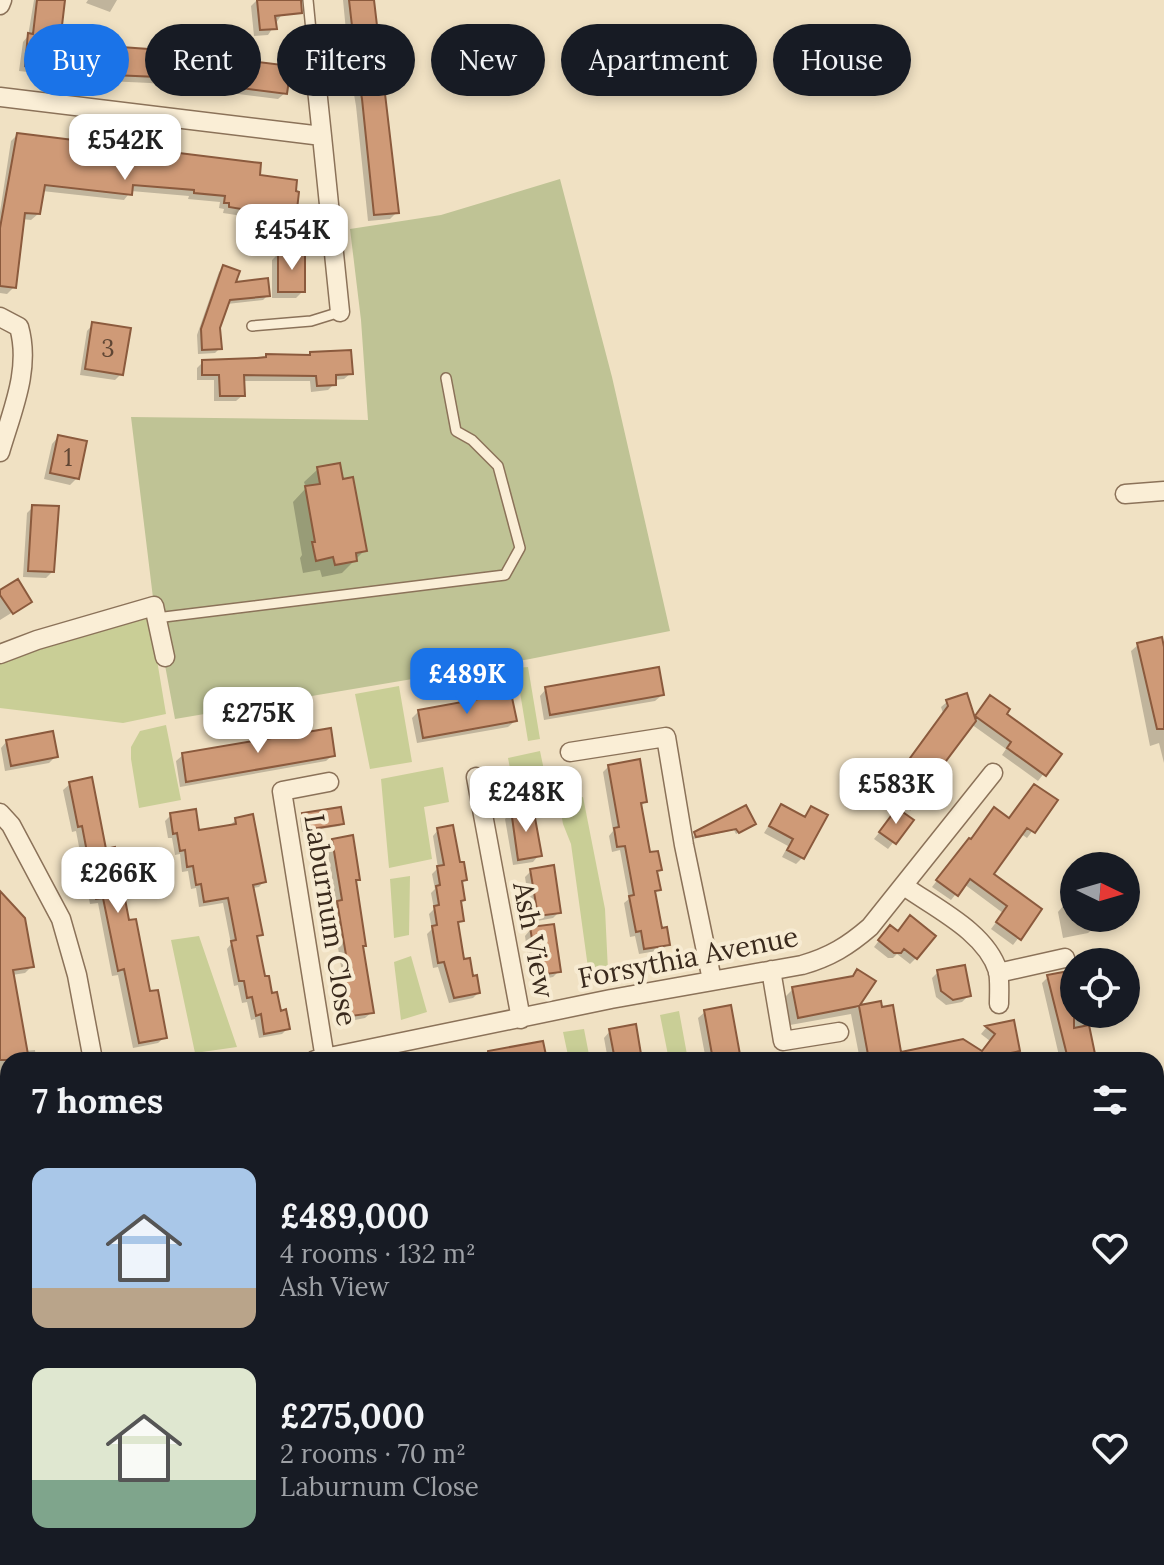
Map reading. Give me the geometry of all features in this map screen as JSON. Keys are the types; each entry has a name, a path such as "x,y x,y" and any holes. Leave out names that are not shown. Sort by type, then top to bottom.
{"street":[{"path":"318,96 340,312"},
{"path":"0,97 322,136"},
{"path":"0,317 19,327 25,346 19,390 0,452"},
{"path":"1125,494 1164,491"},
{"path":"0,654 154,606 165,657"},
{"path":"570,752 666,737 684,845 712,980"},
{"name":"Forsythia Avenue","path":"355,1052 829,958 870,927 993,773"},
{"name":"Ash View","path":"476,777 521,1019"},
{"name":"Laburnum Close","path":"319,1052 282,791 329,782"},
{"path":"0,813 11,825 61,919 77,975 91,1052"},
{"path":"904,886 975,936 998,973 999,1004"},
{"path":"998,973 1060,959"},
{"path":"771,970 783,1041 839,1032"}],"lane":[{"path":"308,0 310,24"},
{"path":"252,326 311,321 340,312"},
{"path":"156,618 505,575 520,548 498,466 472,440 456,431 446,378"}],"green space":[{"path":"560,179 612,377 670,631 530,659 175,719 154,606 131,417 368,420 361,320 350,229 441,215"},
{"path":"150,618 166,714 123,723 0,708 0,661 88,632"},
{"path":"528,667 540,739 528,741 516,668"},
{"path":"399,686 412,762 370,769 355,694"},
{"path":"166,725 181,800 139,808 131,747 140,731"},
{"path":"540,751 549,794 516,800 508,758"},
{"path":"443,767 449,802 424,807 432,859 389,868 381,779"},
{"path":"583,797 605,909 608,971 589,975 571,844 559,801"},
{"path":"410,876 409,935 394,938 390,879"},
{"path":"199,936 237,1047 195,1052 171,940"},
{"path":"411,956 427,1012 401,1020 394,962"},
{"path":"679,1011 687,1052 667,1052 660,1015"},
{"path":"584,1029 588,1052 567,1052 563,1032"}],"building":[{"path":"37,0 65,0 62,24 34,24"},
{"path":"257,0 301,0 302,13 275,16 277,29 261,30"},
{"path":"349,0 374,0 377,24 352,24"},
{"path":"129,48 145,49 145,76 129,76"},
{"path":"261,62 277,64 277,93 261,91"},
{"path":"361,96 385,96 399,213 374,215"},
{"path":"17,133 261,163 260,175 297,180 296,218 229,207 229,203 224,203 225,196 194,193 194,190 133,185 132,195 45,185 40,214 25,213 16,288 0,286 0,228"},
{"path":"278,251 305,251 305,292 278,292"},
{"path":"223,265 240,271 236,282 268,278 270,296 230,300 220,328 222,349 202,350 201,329"},
{"path":"92,322 131,328 123,375 85,369"},
{"path":"351,350 353,374 336,375 336,385 317,386 316,376 244,375 245,396 220,396 219,375 202,375 202,360"},
{"path":"58,435 87,441 79,479 50,473"},
{"path":"340,463 343,479 353,477 367,551 356,553 357,561 335,565 333,557 316,561 305,486 320,484 317,467"},
{"path":"32,505 59,506 54,572 28,571"},
{"path":"18,579 32,602 13,614 0,590"},
{"path":"1162,637 1164,729 1157,729 1137,643"},
{"path":"659,667 664,695 550,715 545,687"},
{"path":"511,693 517,721 423,738 418,710"},
{"path":"967,693 976,721 910,809 886,791 948,706 946,700"},
{"path":"990,695 1010,709 1007,714 1062,754 1046,776 1007,748 1011,742 975,716"},
{"path":"331,728 335,756 186,782 182,753"},
{"path":"53,731 58,757 11,766 6,740"},
{"path":"640,759 647,802 641,803 650,852 658,851 662,870 657,871 661,890 655,891 662,928 667,927 670,945 644,949 641,931 636,932 629,896 634,895 625,846 617,847 614,828 619,827 608,765"},
{"path":"92,777 106,849 115,847 129,920 136,919 150,991 158,990 167,1038 139,1043 124,969 118,971 103,898 96,899 82,826 78,827 69,782"},
{"path":"1034,784 1058,800 1035,833 1027,828 994,874 1042,909 1021,940 996,922 1007,906 970,879 958,896 936,880 994,807 1009,818"},
{"path":"781,804 805,817 811,806 828,815 804,859 787,850 793,839 769,826"},
{"path":"746,805 756,824 739,833 736,829 696,837 694,832"},
{"path":"341,807 344,824 305,830 302,813"},
{"path":"533,807 542,856 518,860 511,810"},
{"path":"897,808 914,820 896,844 879,832"},
{"path":"196,809 199,830 236,824 235,818 253,814 266,882 253,885 263,935 257,936 265,976 269,976 272,993 277,992 281,1011 286,1009 290,1029 264,1034 261,1014 256,1016 252,997 247,998 244,981 239,981 231,941 236,940 228,898 204,902 201,884 196,885 193,866 187,867 185,850 180,851 177,833 173,834 170,813"},
{"path":"453,825 467,880 462,881 464,921 458,922 464,959 470,958 480,993 454,998 444,962 438,963 432,926 437,925 434,906 439,905 437,866 444,865 437,828"},
{"path":"353,835 366,946 363,946 374,1013 351,1016 344,968 348,967 337,901 342,900 332,839"},
{"path":"554,865 561,913 538,916 530,869"},
{"path":"0,891 25,918 34,967 13,970 28,1052 0,1052"},
{"path":"910,915 936,936 917,959 904,949 901,953 894,953 878,940 890,925 898,931"},
{"path":"554,924 561,972 538,975 530,927"},
{"path":"965,965 971,996 953,1000 941,991 937,970"},
{"path":"857,969 876,981 860,1005 881,1001 882,1007 893,1005 901,1052 868,1052 859,1006 798,1018 792,987 853,976"},
{"path":"1060,973 1060,1027 1047,975"},
{"path":"731,1005 740,1052 712,1052 704,1010"},
{"path":"1014,1020 1020,1051 901,1052 963,1039 982,1051 995,1034 985,1026"},
{"path":"636,1024 641,1052 613,1052 609,1029"},
{"path":"1060,1028 1090,1028 1095,1052 1066,1052"},
{"path":"543,1041 545,1052 488,1052"}]}
